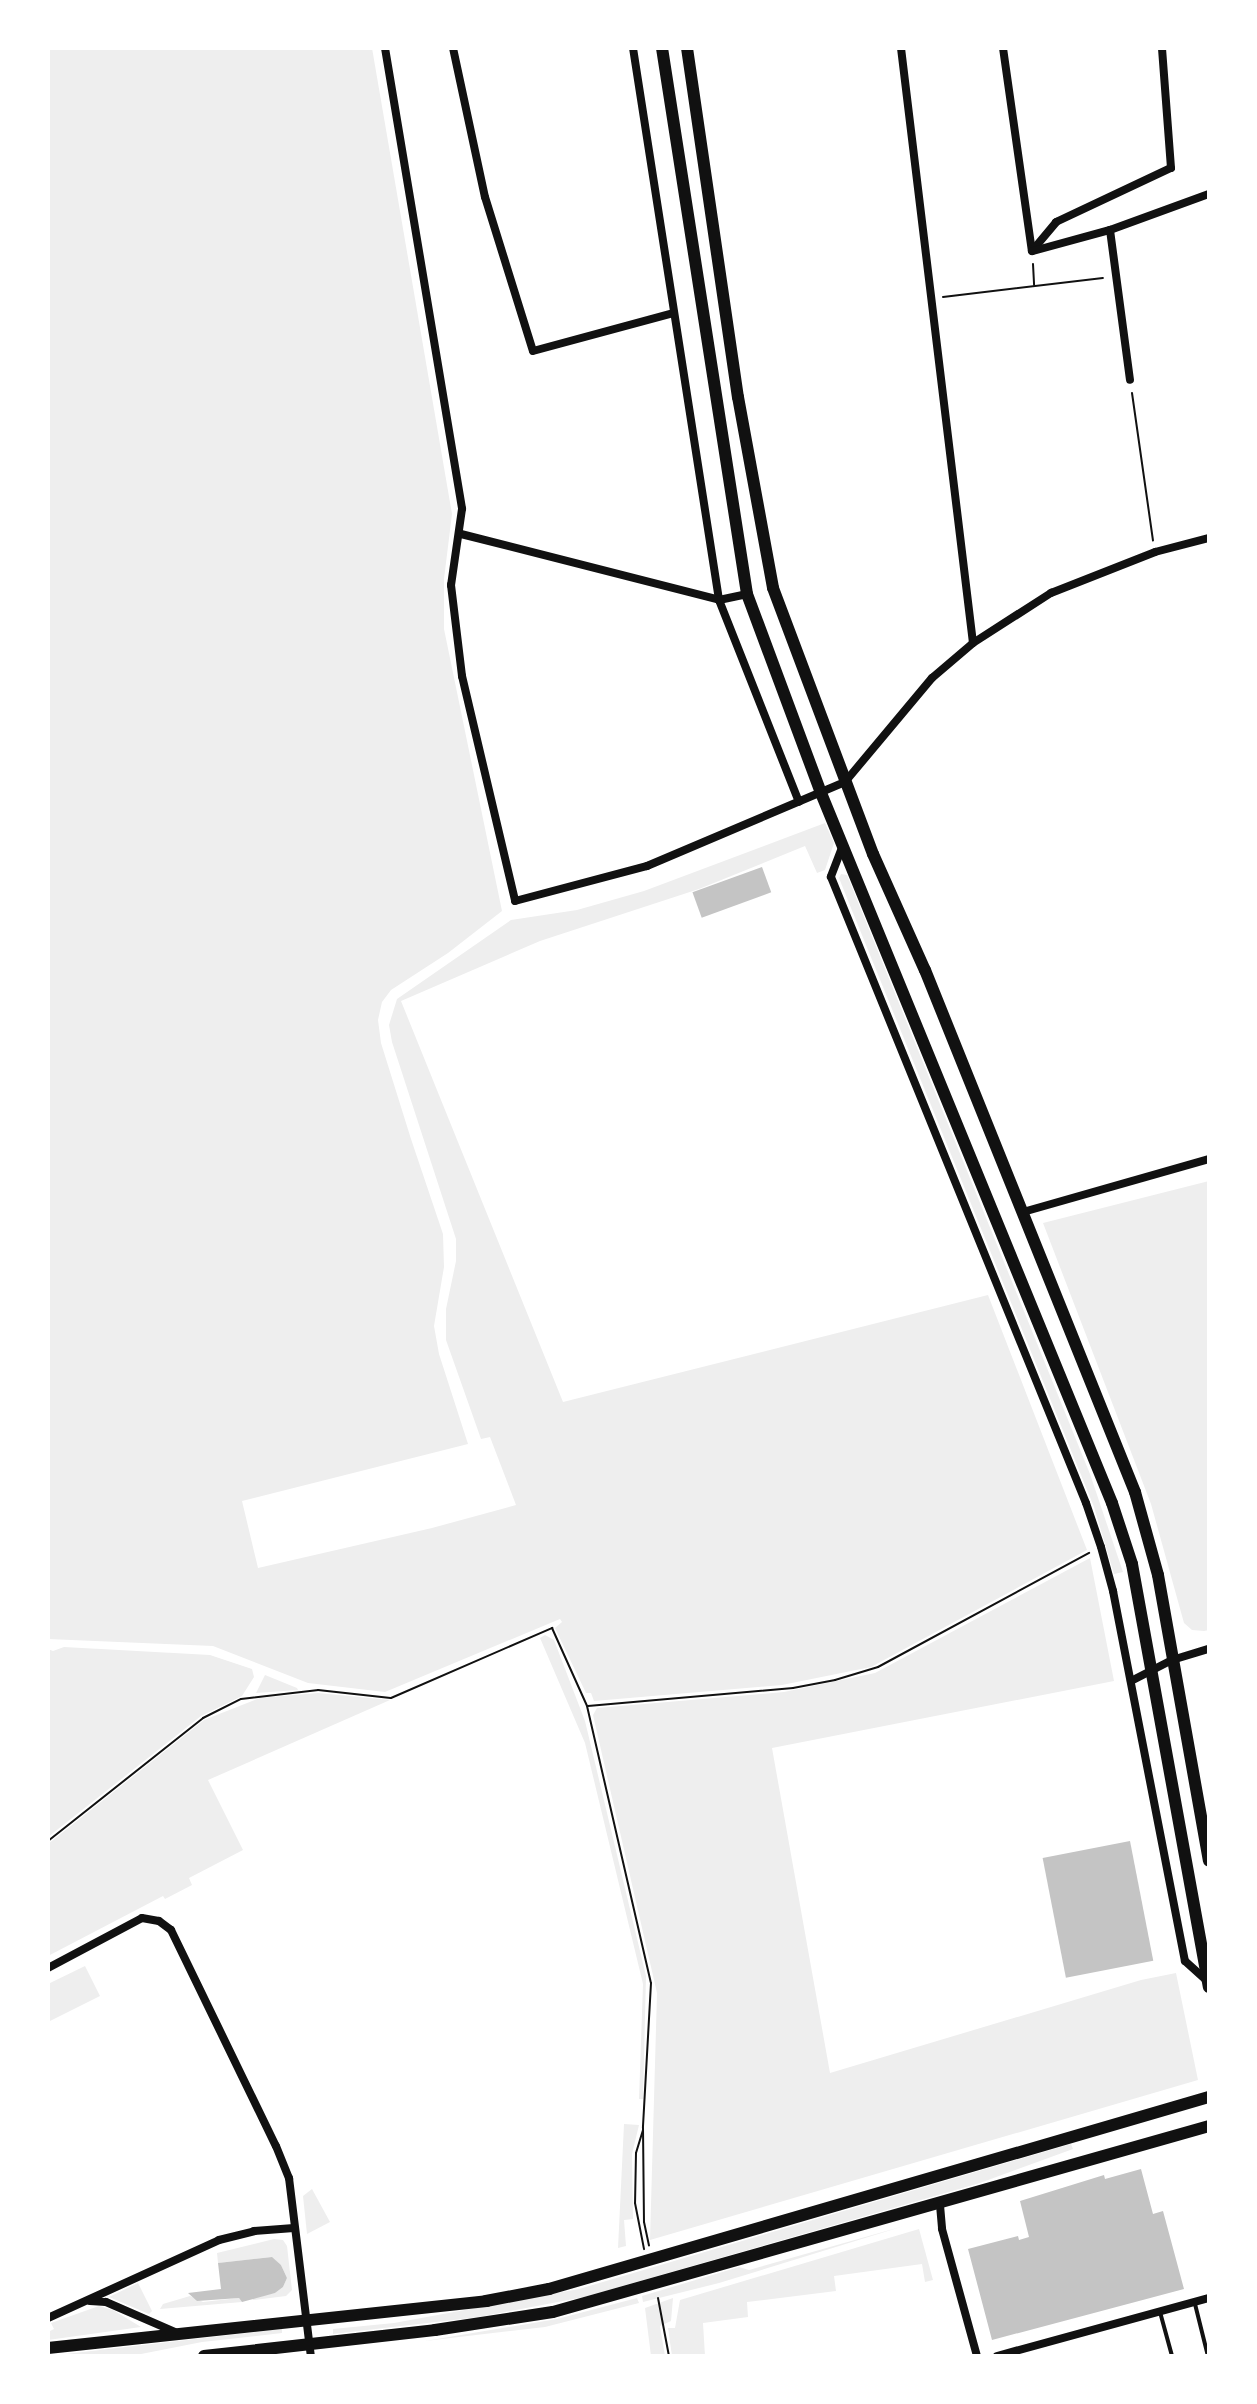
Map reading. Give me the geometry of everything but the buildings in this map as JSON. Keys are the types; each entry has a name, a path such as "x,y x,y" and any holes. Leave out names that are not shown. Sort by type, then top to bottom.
{"main road":[{"path":"662,48 747,594 821,793 1112,1503 1132,1564 1209,1984"},
{"path":"687,48 738,397 773,588 845,782 1135,1492 1158,1575 1209,1860"},
{"path":"48,2348 486,2301 549,2289 1209,2097"},
{"path":"204,2356 311,2350 553,2312 940,2205 1209,2126"}],"street":[{"path":"385,48 462,509 461,534 451,585 462,676 515,901 647,866 845,782 932,678 973,643 1051,593 1155,552 1209,538"},
{"path":"453,48 485,197 533,351 674,313"},
{"path":"633,48 719,600 799,802"},
{"path":"901,48 973,643"},
{"path":"1003,48 1032,251"},
{"path":"1032,251 1056,222 1164,174 1171,168 1162,48"},
{"path":"1032,251 1110,230 1209,194"},
{"path":"1110,230 1130,380"},
{"path":"461,534 719,600 747,594"},
{"path":"844,843 831,877 1086,1503 1101,1547 1131,1681 1157,1831 1185,1961 1209,1984"},
{"path":"1023,1212 1209,1159"},
{"path":"1131,1681 1172,1660 1209,1649"},
{"path":"48,1968 142,1918 166,1925 289,2178 311,2350"},
{"path":"940,2205 942,2229 977,2356"},
{"path":"48,2318 219,2240 254,2231 294,2228"},
{"path":"997,2356 1209,2298"},
{"path":"90,2301 106,2302 175,2332"}],"lane":[{"path":"1195,2302 1208,2356"},
{"path":"1160,2312 1172,2356"}],"path":[{"path":"1032,251 1034,286"},
{"path":"931,299 1117,276"},
{"path":"1130,380 1155,552"},
{"path":"587,1706 793,1688 878,1667 1101,1547"},
{"path":"48,1841 191,1727 230,1704 247,1698 318,1690 391,1698 552,1628 587,1706 651,1983 643,2128 644,2222 653,2260"},
{"path":"636,2164 643,2128"},
{"path":"666,2338 669,2356"}],"shaded area":[{"path":"48,48 372,48 452,514 444,579 444,629 502,911 448,953 391,990 382,1002 378,1020 381,1043 443,1234 444,1267 434,1326 439,1354 468,1444 242,1501 258,1568 432,1528 516,1505 490,1437 481,1439 446,1340 446,1309 456,1261 456,1239 392,1042 389,1025 397,999 511,920 577,910 644,891 825,823 834,843 825,870 817,873 805,846 699,889 540,941 401,1001 563,1402 988,1295 1087,1550 871,1667 782,1685 594,1701 591,1693 586,1693 555,1628 562,1622 560,1619 385,1692 308,1683 213,1646 48,1639"},
{"path":"841,874 847,875 1090,1474 1123,1572 1114,1574 1094,1507 839,878"},
{"path":"1209,1181 1209,1630 1204,1631 1192,1630 1184,1623 1151,1504 1043,1223"},
{"path":"1090,1558 1114,1681 772,1748 830,2073 1141,1980 1176,1973 1198,2080 650,2240 657,1993 593,1715 597,1708 784,1692 875,1673"},
{"path":"545,1635 554,1640 585,1721 646,1976 643,2099 639,2099 643,1984 585,1743 540,1638"},
{"path":"64,1647 210,1655 252,1669 254,1677 242,1696 201,1716 48,1837 48,1649 53,1651"},
{"path":"265,1675 297,1688 298,1690 256,1693"},
{"path":"318,1693 390,1700 208,1780 243,1850 189,1878 192,1885 165,1899 163,1896 48,1956 48,1844 204,1720 260,1698"},
{"path":"85,1966 100,1996 48,2022 48,1984"},
{"path":"624,2124 639,2125 632,2154 633,2219 624,2220 626,2246 618,2248"},
{"path":"1071,2144 1073,2149 980,2183 584,2297 479,2317 333,2334 333,2329 394,2323 579,2289"},
{"path":"312,2189 330,2222 307,2234 303,2196"},
{"path":"904,2226 719,2283 643,2302 642,2296 739,2267 749,2270"},
{"path":"919,2229 933,2280 925,2282 922,2264 834,2276 836,2291 747,2302 748,2317 703,2323 705,2356 672,2356 668,2328 675,2328 680,2300"},
{"path":"274,2239 283,2240 287,2246 292,2290 286,2296 253,2300 252,2297 275,2293 283,2287 287,2278 281,2265 271,2257 218,2263 217,2253"},
{"path":"138,2283 152,2311 149,2314 109,2297"},
{"path":"190,2296 203,2302 239,2298 242,2302 160,2309 163,2304"},
{"path":"637,2298 639,2303 545,2327 425,2341 557,2319"},
{"path":"673,2298 671,2321 660,2326 665,2356 651,2356 645,2308"},
{"path":"99,2306 113,2310 141,2327 48,2340 48,2332 54,2329 51,2323"},
{"path":"282,2329 282,2333 202,2342 136,2355 48,2356"}]}
